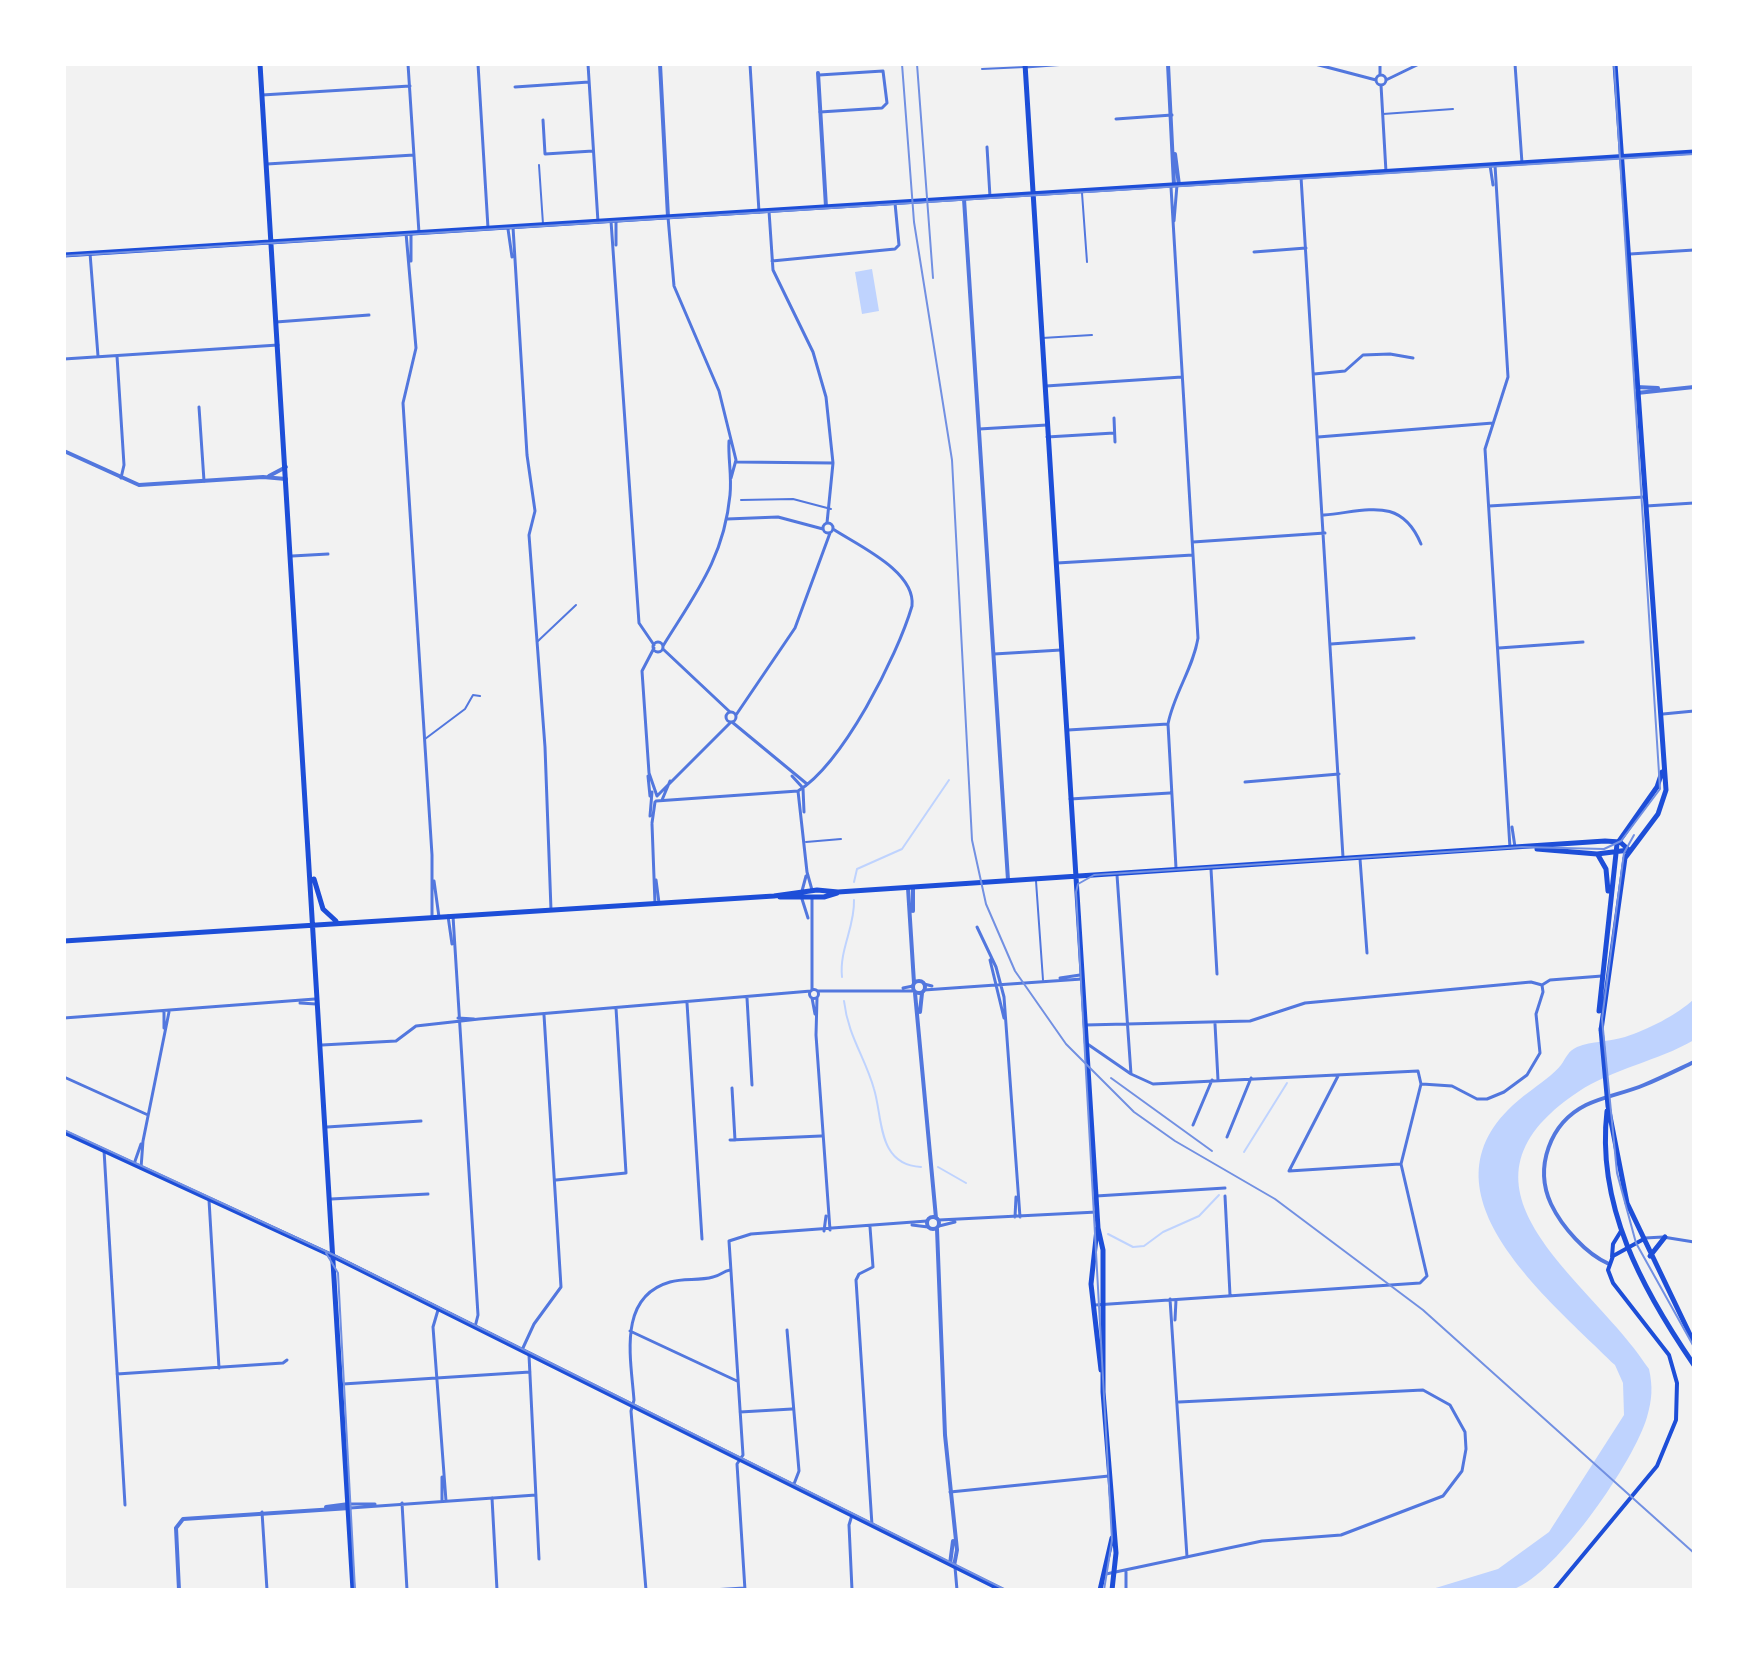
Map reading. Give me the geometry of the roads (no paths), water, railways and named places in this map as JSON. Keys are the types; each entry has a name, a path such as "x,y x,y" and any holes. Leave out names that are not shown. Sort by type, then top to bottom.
{"main road":[{"path":"260,64 315,924 353,1590"},
{"path":"1604,976 1624,865 1629,850 1662,805 1666,785 1662,763 1615,64"},
{"path":"1025,65 1075,879 1098,1228 1103,1250 1103,1392"},
{"path":"64,255 1694,152"},
{"path":"1662,763 1657,787 1618,842 1615,853 1601,1030 1608,1106 1622,1184 1642,1240 1694,1343"},
{"path":"64,941 1075,879 1618,842 1629,850"},
{"path":"1515,849 1597,854 1629,850"},
{"path":"1597,854 1606,869 1609,909"},
{"path":"311,871 323,909 338,922"},
{"path":"1608,1106 1607,1183 1621,1231 1627,1248 1694,1365"},
{"path":"64,1132 335,1257 1002,1590"},
{"path":"1098,1228 1092,1249 1092,1305 1110,1476 1116,1573 1112,1590"},
{"path":"1554,1590 1657,1466 1665,1454 1676,1420 1677,1383 1669,1355 1611,1278 1613,1244 1621,1231"},
{"path":"1650,1256 1665,1237"},
{"path":"1610,1262 1642,1240"},
{"path":"1100,1590 1113,1533"}],"street":[{"path":"408,64 419,233"},
{"path":"478,64 488,228"},
{"path":"588,64 598,222"},
{"path":"657,904 652,823 655,798 649,773 642,671 646,661 674,629 704,584 727,519 734,463 714,376 677,298 668,217 660,64"},
{"path":"750,64 759,212"},
{"path":"818,64 826,207"},
{"path":"1025,65 1066,64"},
{"path":"1168,64 1175,152 1173,225 1198,638 1195,657 1172,704 1168,724 1176,871"},
{"path":"1315,64 1376,80 1381,85 1386,172"},
{"path":"1376,80 1380,75 1380,64"},
{"path":"1381,85 1419,64"},
{"path":"1515,64 1522,163"},
{"path":"818,74 885,72 886,107 820,112"},
{"path":"1380,75 1386,80"},
{"path":"515,87 589,82"},
{"path":"262,95 410,86"},
{"path":"1116,119 1172,115"},
{"path":"543,120 545,154 593,151"},
{"path":"987,147 990,197"},
{"path":"267,164 414,155"},
{"path":"1492,165 1508,377 1485,449 1515,849"},
{"path":"1301,177 1343,860"},
{"path":"964,199 1008,883"},
{"path":"772,261 895,249 899,245 895,203"},
{"path":"655,798 719,730 732,722 769,671 795,628 824,548 828,528 833,463 821,376 772,261 769,211"},
{"path":"614,220 639,623 643,632 717,703 736,716 743,728"},
{"path":"511,227 527,455 534,484 535,511 529,535 551,910"},
{"path":"409,233 416,348 403,403 436,917"},
{"path":"1254,252 1306,248"},
{"path":"1627,254 1694,250"},
{"path":"90,253 98,356"},
{"path":"276,322 369,315"},
{"path":"64,359 278,345"},
{"path":"1314,374 1345,371 1363,355 1390,354 1413,358"},
{"path":"117,356 124,465 121,478"},
{"path":"1044,386 1182,377"},
{"path":"1637,390 1694,387"},
{"path":"199,407 204,481"},
{"path":"1114,418 1115,442"},
{"path":"1318,437 1493,423"},
{"path":"979,429 1047,425"},
{"path":"1047,437 1114,433"},
{"path":"64,451 139,485 263,477 287,479"},
{"path":"734,463 833,463"},
{"path":"263,477 286,466"},
{"path":"1489,506 1644,497"},
{"path":"1645,506 1694,503"},
{"path":"1324,515 1393,512 1407,519 1421,544"},
{"path":"649,773 647,789 655,798 662,800 800,790 844,740 871,699 900,639 913,601 911,591 893,570 828,528 778,517 727,519"},
{"path":"1192,543 1325,533"},
{"path":"292,556 328,554"},
{"path":"1055,563 1193,555"},
{"path":"1331,644 1414,638"},
{"path":"1499,648 1583,642"},
{"path":"994,654 1061,650"},
{"path":"717,703 726,717 807,784"},
{"path":"719,730 726,717 744,703"},
{"path":"1659,714 1694,711"},
{"path":"1066,730 1168,724"},
{"path":"789,771 800,790 807,872 812,894 810,926 821,1136 830,1230"},
{"path":"1245,782 1339,774"},
{"path":"662,800 671,780"},
{"path":"1070,799 1170,793"},
{"path":"1360,859 1367,953"},
{"path":"1211,869 1217,974"},
{"path":"807,872 802,895 810,926"},
{"path":"1117,875 1131,1074"},
{"path":"911,888 957,1590"},
{"path":"451,916 478,1315 475,1327"},
{"path":"977,927 1001,983 1018,1217"},
{"path":"989,956 1005,1022"},
{"path":"1421,1084 1452,1086 1477,1099 1487,1099 1504,1092 1527,1075 1540,1053 1536,1014 1542,985 1550,980 1604,976"},
{"path":"322,1045 396,1041 416,1026 479,1019 1082,977"},
{"path":"1085,1025 1128,1022 1174,1026 1250,1021 1305,1003 1533,982 1542,985"},
{"path":"747,998 752,1085"},
{"path":"64,1018 319,1002"},
{"path":"687,1003 702,1239"},
{"path":"555,1180 626,1173 616,1008"},
{"path":"137,1166 166,1012"},
{"path":"522,1350 534,1324 561,1287 544,1014"},
{"path":"1215,1023 1218,1080"},
{"path":"1087,1046 1153,1084 1413,1070 1420,1075 1421,1084 1401,1164 1427,1273 1423,1282 1407,1284 1092,1305"},
{"path":"1610,1262 1588,1252 1551,1203 1544,1179 1550,1142 1565,1119 1582,1107 1646,1085 1694,1062"},
{"path":"1338,1076 1289,1168 1292,1173 1401,1164"},
{"path":"64,1077 148,1115"},
{"path":"1227,1137 1251,1078"},
{"path":"1193,1125 1212,1080"},
{"path":"732,1088 733,1140 821,1136"},
{"path":"327,1127 421,1121"},
{"path":"104,1150 125,1505"},
{"path":"1096,1196 1225,1188"},
{"path":"331,1199 428,1194"},
{"path":"1225,1196 1230,1295"},
{"path":"209,1199 219,1368"},
{"path":"824,1231 826,1212"},
{"path":"712,1590 745,1589 740,1412 728,1242 748,1235 1097,1212"},
{"path":"870,1227 873,1267 859,1274 856,1280 872,1525"},
{"path":"1642,1240 1665,1237 1694,1242"},
{"path":"646,1590 632,1405 630,1331 638,1306 657,1288 674,1281 715,1277 730,1270"},
{"path":"1173,1299 1187,1557"},
{"path":"438,1309 433,1322 444,1501"},
{"path":"787,1330 799,1469 793,1486"},
{"path":"630,1331 737,1381"},
{"path":"529,1354 539,1559"},
{"path":"117,1374 283,1363 287,1360"},
{"path":"343,1384 530,1372"},
{"path":"1106,1574 1262,1541 1341,1535 1426,1504 1449,1491 1463,1466 1466,1444 1460,1421 1450,1405 1432,1394 1414,1389 1179,1402"},
{"path":"740,1412 792,1409"},
{"path":"950,1492 1110,1476"},
{"path":"179,1590 176,1532 180,1520 536,1495"},
{"path":"492,1498 497,1590"},
{"path":"402,1503 407,1590"},
{"path":"262,1512 267,1590"},
{"path":"852,1515 849,1525 852,1590"},
{"path":"1126,1570 1126,1590"}],"lane":[{"path":"982,69 1025,65"},
{"path":"1383,114 1453,109"},
{"path":"539,165 543,225"},
{"path":"1082,191 1087,262"},
{"path":"1041,338 1092,335"},
{"path":"741,500 793,499 831,509"},
{"path":"537,641 576,605"},
{"path":"425,739 465,709 473,695 480,696"},
{"path":"805,842 841,839"},
{"path":"1036,881 1040,980"}],"water":[{"path":"872,269 879,311 862,314 855,272"},
{"path":"1694,999 1694,1040 1605,1077 1578,1092 1537,1128 1520,1164 1522,1199 1538,1234 1649,1369 1651,1399 1640,1436 1592,1514 1551,1562 1532,1579 1506,1591 1429,1590 1498,1569 1549,1532 1624,1415 1623,1383 1615,1365 1554,1306 1498,1237 1482,1200 1479,1164 1494,1127 1558,1068 1574,1049 1643,1030"}],"waterway":[{"path":"854,882 857,869 902,849 949,780"},
{"path":"842,977 854,900"},
{"path":"844,1001 849,1025 874,1089 889,1149 896,1158 921,1167"},
{"path":"1244,1152 1287,1083"},
{"path":"938,1167 966,1183"},
{"path":"1108,1234 1133,1247 1144,1246 1163,1232 1199,1216 1219,1195"}],"tram line":[{"path":"1104,1590 1112,1540 1076,892 1078,884 1094,875 1522,847 1604,849 1621,841 1660,789 1614,64"},
{"path":"64,256 1694,154"},
{"path":"1634,835 1624,853 1602,1019 1617,1173 1636,1243 1694,1347"},
{"path":"64,1130 336,1256 1006,1590"},
{"path":"326,1253 338,1273 355,1590"}],"railway":[{"path":"902,64 914,222 952,460 972,840 986,904 1015,971 1066,1044 1134,1112 1175,1141 1275,1199 1423,1310 1694,1553"},
{"path":"917,64 933,278"},
{"path":"1111,1078 1212,1151"}]}
